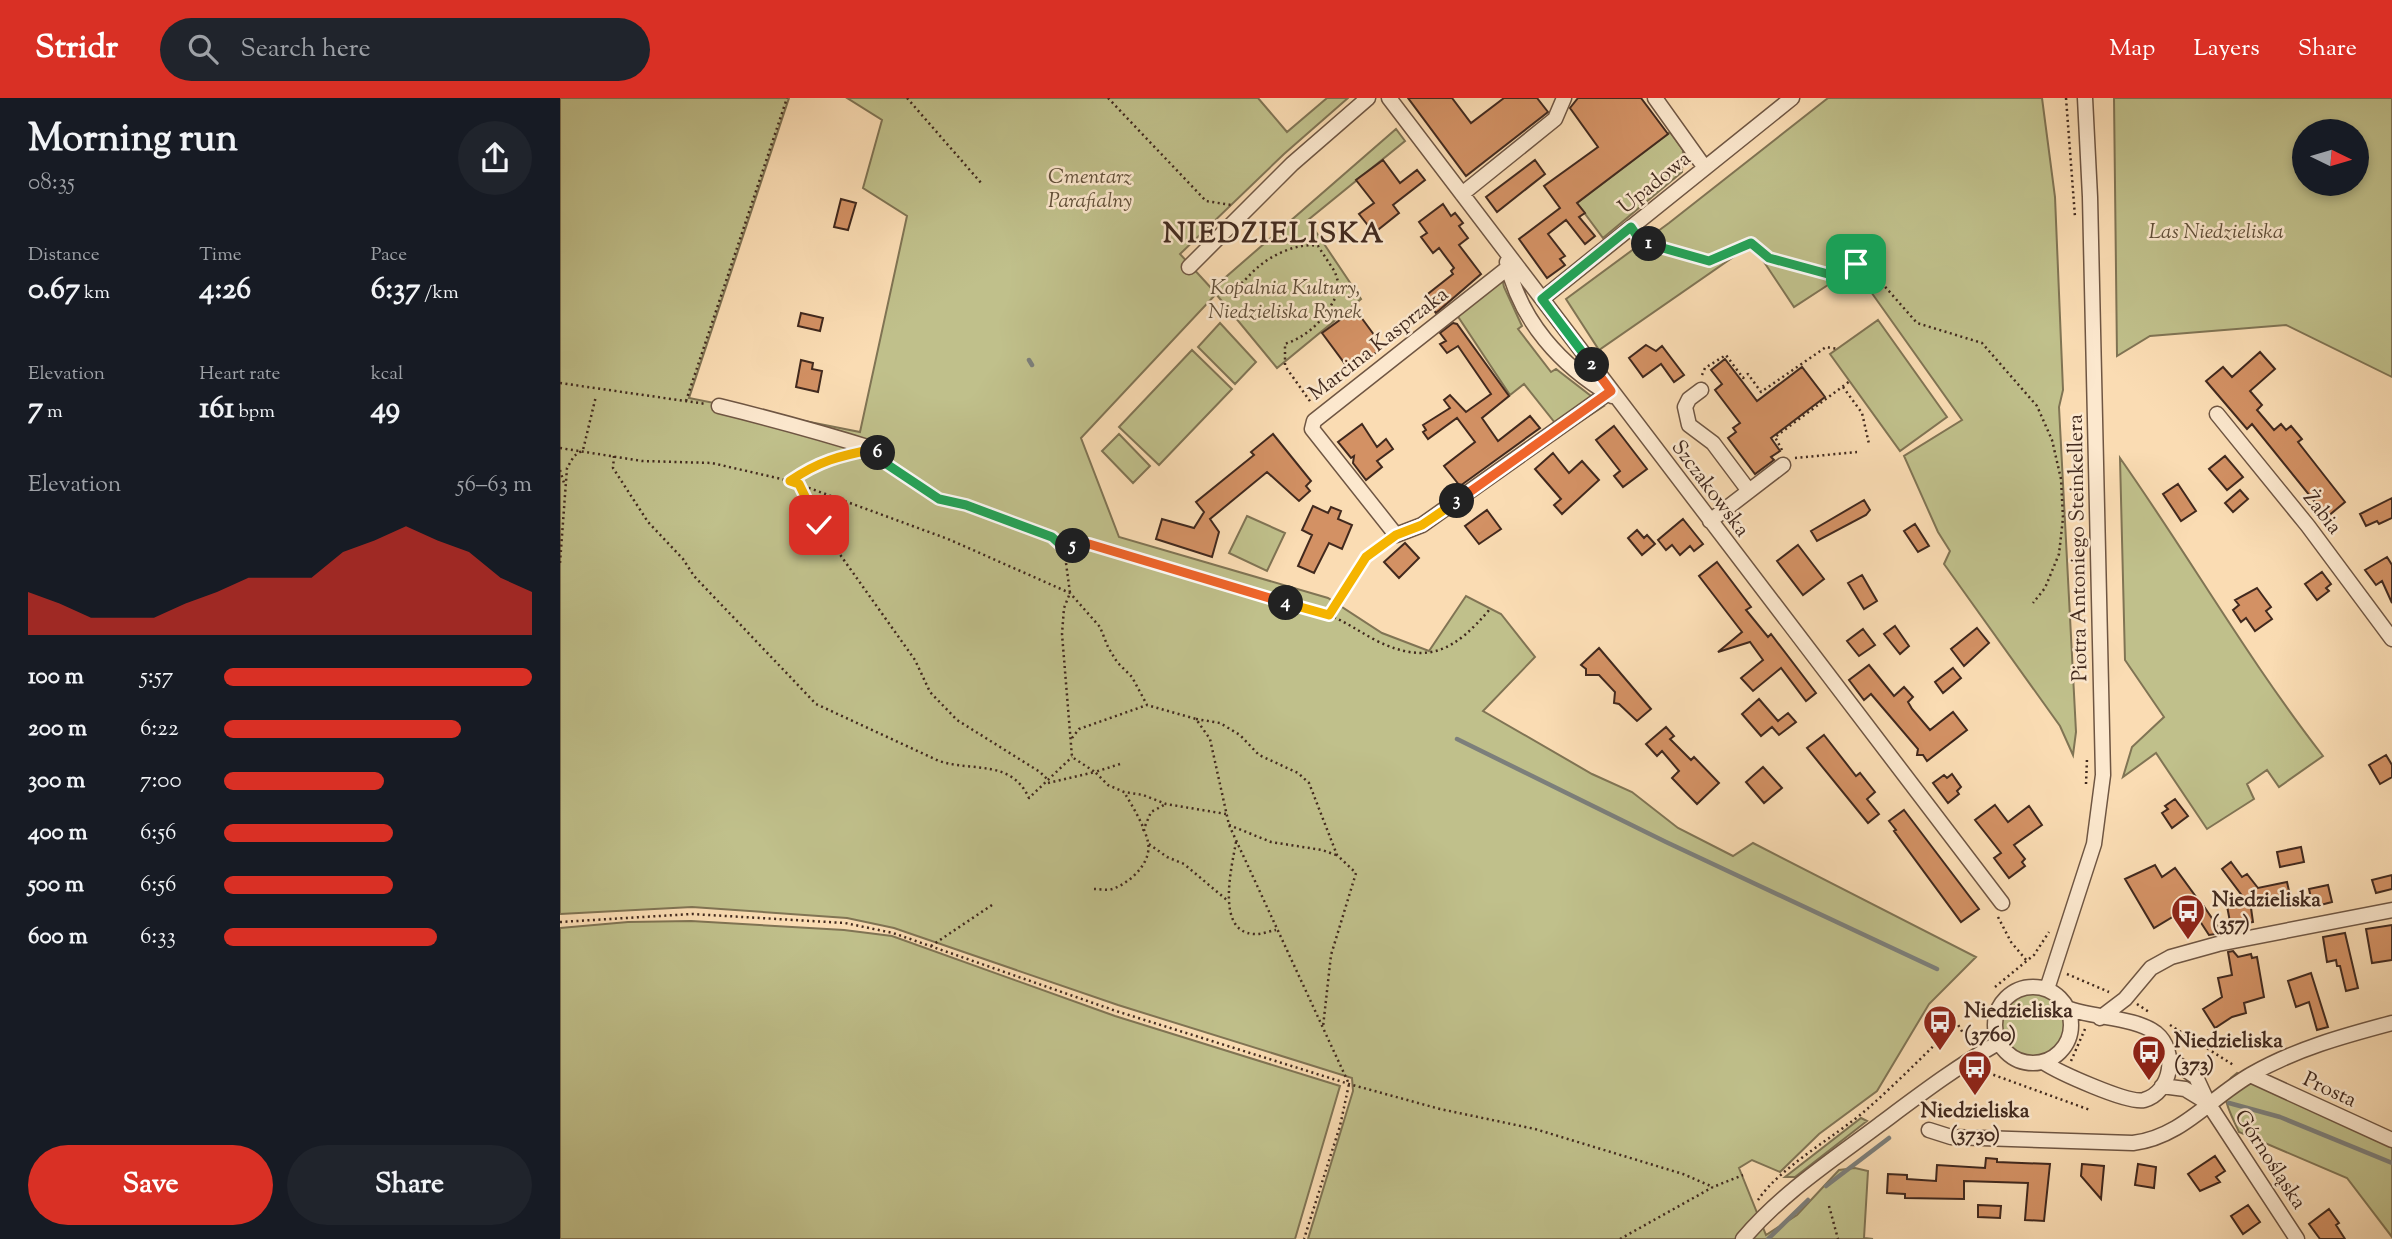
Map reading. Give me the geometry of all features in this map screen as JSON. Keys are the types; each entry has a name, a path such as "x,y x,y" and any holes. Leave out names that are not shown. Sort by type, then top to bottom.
{"street":[{"path":"1189,267 1292,164 1368,98"},
{"name":"Szczakowska","path":"1388,98 1504,249 1511,265 1542,299 1612,395 2002,903"},
{"path":"1462,194 1555,119 1564,98"},
{"path":"1655,98 1705,168"},
{"name":"Upadowa","path":"1542,299 1792,98"},
{"name":"Piotra Antoniego Steinkellera","path":"2047,989 2094,844 2103,775 2091,223 2085,98"},
{"path":"1396,535 1422,525 1612,395 1573,371 1552,348 1525,311 1511,265"},
{"name":"Marcina Kasprzaka","path":"1396,535 1312,429 1314,421 1511,265"},
{"path":"1701,390 1689,399 1685,407 1689,425 1713,443 1749,491"},
{"path":"719,406 808,428 874,449"},
{"name":"Żabia","path":"2217,414 2308,526 2392,639"},
{"path":"1710,521 1784,462"},
{"path":"2096,1016 2125,999 2151,968 2171,957 2208,946 2392,909"},
{"path":"2043,1062 2058,1053 2067,1041 2071,1025 2067,1008 2059,997 2047,989 2026,987 2004,1000 1994,1028 1998,1043 2004,1051 2022,1061 2043,1062 2065,1074 2130,1100 2143,1100 2162,1086 2170,1059"},
{"path":"2125,999 2133,1024"},
{"name":"Górnośląska","path":"2067,1008 2133,1024 2155,1033 2163,1042 2170,1059 2196,1077 2208,1103 2297,1239"},
{"path":"1929,1130 1951,1137 2133,1143 2150,1141 2198,1114 2208,1103 2250,1075 2313,1045 2392,1023"},
{"path":"1743,1239 1769,1211 1807,1178 1977,1055 1998,1043"},
{"name":"Prosta","path":"2250,1075 2392,1140"},
{"name":"Górnośląska","path":"2162,1086 2185,1089 2208,1103"}],"path":[{"path":"686,401 787,98"},
{"path":"907,98 982,184"},
{"path":"1108,98 1206,201 1250,208"},
{"path":"2066,98 2075,228"},
{"path":"1631,227 1641,242 1709,261 1751,243 1769,258 1828,274 1856,264 1866,265 1917,323 1982,343 2037,406 2052,440 2061,479 2063,518 2059,554 2045,587 2033,603"},
{"path":"1226,288 1238,286 1255,269 1273,258 1301,246 1318,246 1335,272 1340,289 1325,318 1305,335 1285,344 1285,366 1321,415"},
{"path":"1689,399 1705,368 1726,355 1743,378 1748,374 1761,392 1826,347 1838,349"},
{"path":"1778,435 1850,381"},
{"path":"560,383 719,406"},
{"path":"1843,387 1862,413 1869,444"},
{"path":"560,563 567,468 574,456 583,450 596,396"},
{"path":"560,448 642,461 712,463 790,481 948,539 1070,593 1100,627 1117,662 1132,677 1147,705"},
{"path":"614,456 613,468 648,522 683,559 694,576 816,704 939,761 959,767 981,767 1006,773 1022,783 1029,799 1072,757 1062,634 1064,608 1070,593 1064,548 1052,537 966,505 939,499 888,465 874,449"},
{"path":"1784,462 1857,452"},
{"path":"790,481 814,464 847,454"},
{"path":"560,470 564,485"},
{"path":"799,484 819,525 915,660 930,692 957,720 1040,772 1046,782"},
{"path":"1329,615 1366,557 1396,535"},
{"path":"1064,548 1089,544 1329,615 1407,652 1432,653 1454,646 1490,609"},
{"path":"1072,738 1079,729 1147,705 1220,723 1240,735 1259,755 1298,773 1309,783 1337,855"},
{"path":"1196,719 1210,739 1229,825 1236,842 1349,1084 1340,1126 1304,1239"},
{"path":"2086,789 2087,748"},
{"path":"1072,757 1095,772 1108,785 1124,793 1143,795 1166,804 1227,814"},
{"path":"1046,782 1120,764"},
{"path":"1124,793 1149,844 1167,857 1184,864 1229,902"},
{"path":"1143,831 1151,812 1166,804"},
{"path":"1229,825 1271,842 1337,855 1356,873 1331,955 1322,1027"},
{"path":"1236,842 1229,902 1230,918 1237,928 1254,934 1276,930"},
{"path":"1094,889 1113,890 1132,878 1143,866 1149,844"},
{"path":"931,946 992,905"},
{"path":"560,922 692,914 845,923 893,933 1116,1011 1349,1084 1440,1109 1535,1129 1682,1174 1713,1187"},
{"path":"1996,987 2043,945 2052,925"},
{"path":"2065,1074 2096,1016"},
{"path":"1866,1110 1957,1023 1977,1055 1981,1069 1987,1074 2090,1110"},
{"path":"1620,1239 1713,1187 1743,1175"},
{"path":"1829,1206 1838,1239"}],"green space":[{"path":"560,98 789,98 689,398 860,432 907,216 863,188 882,120 847,98 1258,98 1287,132 1327,98 1348,98 1284,154 1180,254 1212,289 1396,129 1405,141 1308,220 1361,299 1277,368 1216,294 1081,438 1119,537 1328,598 1382,633 1429,651 1466,596 1501,614 1535,657 1483,711 1592,774 1632,792 1678,828 1733,856 1753,843 1976,957 1929,1004 1877,1091 1819,1134 1780,1172 1752,1160 1739,1168 1766,1235 1797,1215 1839,1170 1855,1168 1868,1171 1864,1238 1873,1239 1308,1239 1353,1091 1352,1078 1118,1005 894,928 847,918 692,907 560,914"},
{"path":"1828,98 2042,98 2055,197 2063,390 2059,407 2076,732 2073,755 2060,726 1944,564 1950,551 1938,532 1904,456 1962,420 1854,268 1794,307 1752,244 1599,350 1566,299 1669,223"},
{"name":"Las Niedzieliska","path":"2114,98 2392,98 2392,377 2286,325 2150,336 2117,356"},
{"path":"1670,132 1683,150 1682,172 1603,238 1577,203"},
{"path":"1501,273 1504,287 1522,326 1518,329 1551,372 1556,369 1604,406 1563,433 1524,384 1510,395 1453,309"},
{"path":"1878,320 1947,417 1900,451 1830,354"},
{"path":"1220,323 1256,362 1235,384 1198,347"},
{"path":"1192,350 1232,389 1159,465 1119,427"},
{"path":"1119,434 1150,466 1133,483 1102,451"},
{"path":"2120,458 2244,646 2323,756 2279,787 2267,770 2247,784 2254,799 2207,829 2156,753 2123,777 2132,747 2164,717 2125,660"},
{"path":"1247,516 1285,533 1267,571 1229,553"},
{"path":"691,921 844,930 892,936 1115,1016 1340,1086 1295,1239 560,1239 560,928 628,922"},
{"path":"2032,993 2055,1003 2065,1026 2055,1049 2032,1059 2009,1049 1999,1026 2009,1003"},
{"path":"2237,1073 2392,1147 2392,1237 2347,1178 2239,1132 2228,1108 2225,1093 2230,1079"},
{"path":"1861,1118 1867,1121 1795,1177 1785,1177"}],"building":[{"path":"1408,98 1452,98 1471,123 1504,98 1537,98 1548,112 1466,176"},
{"path":"1578,98 1641,98 1668,134 1577,203 1585,213 1579,217 1595,236 1585,244 1566,220 1548,234 1565,256 1560,259 1565,265 1547,278 1519,239 1560,208 1544,186 1598,147 1570,108"},
{"path":"1383,160 1400,183 1417,170 1425,180 1393,205 1399,213 1374,233 1359,214 1374,203 1356,180"},
{"path":"1535,160 1545,174 1497,212 1486,197"},
{"path":"841,199 856,203 848,230 834,227"},
{"path":"1443,204 1451,216 1455,213 1463,223 1459,226 1468,238 1459,245 1481,274 1436,313 1424,297 1453,274 1451,271 1454,268 1439,248 1433,253 1421,237 1427,233 1419,222"},
{"path":"1355,309 1383,347 1351,372 1322,333"},
{"path":"801,313 823,318 820,331 798,326"},
{"path":"1453,323 1457,324 1509,396 1482,418 1498,441 1530,416 1540,428 1460,486 1444,466 1475,442 1457,418 1428,439 1423,432 1426,430 1423,425 1450,408 1444,400 1450,395 1466,412 1491,394 1458,346 1447,353 1440,344 1446,341 1440,333"},
{"path":"1646,345 1656,351 1662,346 1684,375 1674,382 1661,364 1643,377 1629,358"},
{"path":"2260,352 2275,369 2250,391 2262,405 2257,410 2274,430 2281,424 2286,430 2291,426 2302,439 2298,442 2345,502 2327,517 2252,424 2247,429 2206,381 2223,367 2232,377"},
{"path":"1725,359 1757,401 1802,367 1825,397 1771,438 1780,451 1771,457 1774,460 1755,474 1728,438 1736,432 1733,428 1740,423 1715,390 1722,384 1711,370"},
{"path":"801,360 813,363 812,369 822,371 818,392 796,387"},
{"path":"1362,424 1377,447 1386,439 1393,449 1377,461 1382,467 1366,480 1353,463 1354,456 1351,458 1338,442"},
{"path":"1614,426 1647,469 1623,487 1614,476 1620,471 1596,440"},
{"path":"1273,434 1311,481 1306,486 1310,491 1299,501 1267,472 1210,519 1219,532 1212,557 1156,539 1162,519 1194,528 1204,512 1196,502 1254,455 1251,452"},
{"path":"1553,453 1569,473 1582,461 1599,480 1562,514 1554,505 1561,499 1535,469"},
{"path":"2225,456 2243,477 2227,490 2209,469"},
{"path":"2178,484 2196,511 2181,521 2163,494"},
{"path":"2240,490 2248,499 2233,512 2225,503"},
{"path":"2392,498 2392,518 2366,526 2360,514"},
{"path":"1864,500 1870,510 1866,515 1817,541 1811,531"},
{"path":"1313,506 1328,513 1331,507 1341,511 1338,519 1352,525 1342,549 1329,543 1314,573 1298,566 1312,535 1302,530"},
{"path":"1487,510 1501,529 1479,544 1465,526"},
{"path":"1683,519 1703,544 1694,551 1690,546 1680,555 1672,545 1666,550 1658,540"},
{"path":"1915,524 1929,546 1918,552 1904,531"},
{"path":"1637,530 1644,538 1647,535 1655,544 1642,555 1628,538"},
{"path":"1405,543 1419,558 1399,578 1384,562"},
{"path":"1798,545 1824,579 1803,595 1777,561"},
{"path":"2387,557 2392,565 2392,603 2382,581 2376,585 2365,570"},
{"path":"1717,562 1751,607 1746,610 1768,637 1771,634 1816,693 1806,701 1781,668 1753,691 1741,678 1763,660 1750,642 1718,652 1742,632 1699,576"},
{"path":"2322,572 2331,584 2326,588 2329,591 2317,600 2305,584"},
{"path":"1862,575 1877,601 1864,609 1848,583"},
{"path":"2257,588 2271,607 2266,611 2272,619 2255,631 2246,618 2241,622 2233,610 2239,605 2235,600"},
{"path":"1895,626 1909,646 1900,654 1884,634"},
{"path":"1977,628 1989,643 1964,666 1951,649"},
{"path":"1863,629 1875,645 1859,656 1847,641"},
{"path":"1599,648 1651,709 1637,721 1619,704 1614,703 1615,692 1599,675 1586,675 1586,669 1581,665"},
{"path":"1869,665 1894,696 1904,687 1913,697 1908,702 1912,709 1930,730 1953,712 1967,730 1927,761 1923,755 1917,755 1918,749 1871,694 1864,700 1849,680"},
{"path":"1953,668 1961,678 1943,693 1935,682"},
{"path":"1759,699 1778,721 1788,713 1796,722 1779,735 1772,727 1761,736 1742,714"},
{"path":"1666,727 1674,736 1670,739 1691,760 1694,757 1719,783 1697,804 1672,778 1679,771 1662,751 1657,756 1646,744"},
{"path":"1824,735 1856,776 1860,773 1875,792 1867,799 1879,814 1868,823 1807,748"},
{"path":"2386,755 2392,765 2392,777 2380,784 2369,765"},
{"path":"1763,767 1782,788 1764,803 1746,782"},
{"path":"1952,774 1961,787 1957,791 1959,794 1948,803 1933,783 1944,775 1947,778"},
{"path":"2175,799 2188,816 2172,828 2162,813 2168,809 2165,806"},
{"path":"1995,805 2008,822 2029,806 2042,825 2014,845 2025,859 2022,862 2025,866 2009,878 1994,858 2001,853 1975,820"},
{"path":"1904,810 1979,909 1961,922 1894,831 1896,830 1889,821"},
{"path":"2301,847 2304,862 2280,867 2277,852"},
{"path":"2231,862 2242,877 2247,874 2258,888 2287,882 2291,900 2251,908 2253,922 2231,927 2227,906 2236,904 2235,899 2243,897 2222,869"},
{"path":"2155,865 2162,877 2175,868 2199,901 2154,928 2125,879"},
{"path":"2392,875 2392,889 2376,893 2372,880"},
{"path":"2328,885 2332,902 2313,907 2309,889"},
{"path":"2201,902 2222,933 2209,935 2192,909"},
{"path":"2392,925 2392,960 2372,963 2366,929"},
{"path":"2345,933 2358,988 2346,991 2340,966 2337,966 2336,960 2327,962 2323,937"},
{"path":"2233,951 2238,957 2251,954 2252,958 2257,957 2264,997 2244,1003 2246,1013 2232,1017 2215,1028 2203,1009 2222,997 2218,978 2232,975 2228,952"},
{"path":"2311,973 2328,1027 2317,1030 2309,1002 2296,1007 2288,981"},
{"path":"2215,1156 2225,1171 2216,1177 2220,1182 2200,1191 2188,1174"},
{"path":"1986,1158 1997,1159 1997,1162 2050,1164 2044,1221 2025,1220 2028,1183 1964,1181 1964,1199 1905,1198 1905,1194 1887,1193 1888,1174 1907,1175 1907,1179 1936,1181 1937,1165 1985,1168"},
{"path":"2082,1164 2104,1166 2101,1199 2081,1176"},
{"path":"2138,1164 2156,1167 2154,1188 2135,1185"},
{"path":"1978,1205 2001,1206 2000,1218 1978,1217"},
{"path":"2248,1205 2260,1222 2243,1234 2231,1216"},
{"path":"2329,1209 2339,1223 2336,1225 2345,1239 2320,1239 2309,1224"}],"waterway":[{"path":"1029,360 1032,365"},
{"path":"1457,739 1666,842 1937,969"},
{"path":"2229,1103 2280,1117 2392,1163"},
{"path":"1826,1186 1889,1138"},
{"path":"1768,1239 1808,1200"}],"place":[{"name":"Niedzieliska (357)","path":"2188,941"},
{"name":"Niedzieliska (3760)","path":"1940,1052"},
{"name":"Niedzieliska (373)","path":"2149,1082"},
{"name":"Niedzieliska (3730)","path":"1975,1097"}],"district":[{"name":"NIEDZIELISKA","path":"1274,232"}],"route":[{"path":"819,525 799,484 790,481 814,464 874,449 888,465 939,499 966,505 1052,537 1064,548 1089,544 1329,615 1366,557 1396,535 1422,525 1611,391 1542,299 1631,227 1641,242 1709,261 1751,243 1769,258 1828,274 1856,264"}],"park label":[{"name":"Cmentarz Parafialny","path":"1090,188"},
{"name":"Kopalnia Kultury, Niedzieliska Rynek","path":"1285,299"}]}
